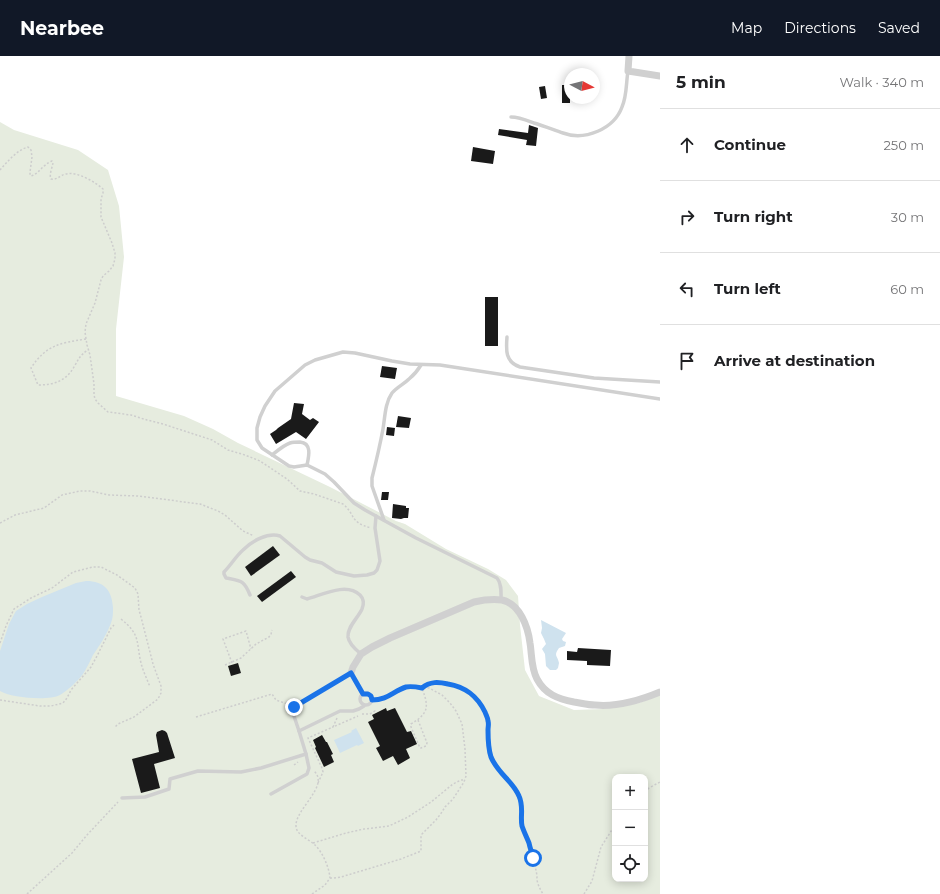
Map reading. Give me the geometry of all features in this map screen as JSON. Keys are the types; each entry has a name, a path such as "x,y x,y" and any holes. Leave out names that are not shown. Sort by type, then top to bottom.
{"street":[{"path":"629,56 628,71 660,76"},
{"path":"351,673 353,667 362,654 390,638 474,602 484,600 501,600 514,606 522,618 528,633 532,662 536,677 543,689 551,695 568,701 595,705 627,702 660,692"}],"lane":[{"path":"511,117 544,125 573,136 594,133 611,123 622,109 628,71"},
{"path":"507,337 507,355 516,366 594,378 660,382"},
{"path":"501,600 501,586 500,581 497,578 416,538 354,503 325,474 307,465 294,467 289,466 262,448 257,440 257,428 265,406 275,391 314,360 343,352 392,361 421,365 440,365 660,399"},
{"path":"384,520 372,486 372,478 383,429 384,414 392,393 410,379 421,365"},
{"path":"272,455 289,443 302,442 309,448 307,465"},
{"path":"250,595 243,583 226,578 224,572 243,549 271,534 278,535 310,560 322,563 340,573 363,576 374,573 379,568 380,561 375,528 376,516"},
{"path":"302,598 306,599 338,589 349,589 357,592 364,602 362,610 351,626 348,636 349,643 362,654"},
{"path":"271,794 307,774 309,768 294,713 294,707 351,673 363,694"},
{"path":"299,731 340,711 353,711 369,705 372,700 371,696 368,694 363,694"},
{"path":"363,694 360,696 360,700 361,704 364,706"},
{"path":"122,798 145,797 169,790 170,779 198,771 241,772 261,768 306,754"}],"path":[{"path":"0,170 22,149 28,147 32,153 31,176 35,175 47,163 52,161 53,163 50,178 56,179 65,174 74,174 91,180 102,189 103,193 100,212 101,220 112,243 115,259 113,266 101,280 95,303 86,324 85,332 90,356 95,399 107,411 131,415 212,440 228,450 260,461 287,479 300,491 343,504 347,507 358,524 375,528"},
{"path":"86,339 54,346 43,353 31,368 38,385 47,385 67,377 82,353 88,350"},
{"path":"0,523 15,515 44,508 62,495 80,491 90,491 110,495 128,495 205,505 218,511 247,533 261,538"},
{"path":"0,643 14,609 31,598 52,588 73,572 93,567 101,567 123,579 135,588 138,594 139,610 153,664 161,686 161,693 158,699 134,717 115,726"},
{"path":"121,619 136,636 141,662 150,687"},
{"path":"0,700 40,706 51,706 63,703 71,690 91,667 114,625"},
{"path":"225,665 241,658 256,644 269,636 272,630"},
{"path":"232,663 223,639 246,631 251,649"},
{"path":"422,688 428,684 439,682 454,685 471,693 480,703 488,720 491,756 498,770 509,781 519,795 522,804 523,828 537,872 539,888 543,894"},
{"path":"330,878 341,877 401,859 421,851 422,834 453,799 466,776 465,749 461,719 454,708 442,695 432,689 412,686 406,687 387,698 372,700"},
{"path":"418,720 427,743 426,746 421,748 411,724 418,720 425,711 427,704 422,688"},
{"path":"196,717 272,694 276,700 294,707"},
{"path":"333,726 340,711"},
{"path":"312,894 325,885 330,878 330,872 318,849 309,839 299,834 296,826 298,816 313,794 322,772 322,768 308,738 362,714 370,714 375,711 376,713"},
{"path":"309,768 317,773 317,784"},
{"path":"313,843 346,833 389,826 408,817 431,802 453,784 461,780 465,780"},
{"path":"648,789 660,782"},
{"path":"27,894 72,853 122,798"},
{"path":"584,894 592,881 602,847 612,830"}],"shaded area":[{"path":"0,122 14,130 78,150 108,170 119,206 124,257 116,329 116,396 184,416 213,429 238,443 330,487 396,521 405,524 446,549 488,569 506,580 518,596 525,670 539,696 574,710 603,709 639,703 660,695 660,894 0,894"}],"water":[{"path":"86,581 98,583 109,592 112,602 113,617 101,643 83,674 69,688 55,697 30,698 0,691 0,651 9,624 16,611 42,597 76,583"},
{"path":"541,620 566,633 562,639 566,642 565,646 559,648 556,653 559,663 556,670 550,670 546,666 545,654 542,649 546,644 541,633"},
{"path":"356,728 364,743 340,753 334,740 352,732 351,731"}],"building":[{"path":"562,85 564,85 564,103 562,103"},
{"path":"545,86 547,98 541,99 539,87"},
{"path":"529,125 538,128 536,146 526,145 527,140 498,135 499,129 528,133"},
{"path":"473,147 495,151 493,164 471,161"},
{"path":"485,297 498,297 498,346 485,346"},
{"path":"382,366 397,368 395,379 380,377"},
{"path":"294,403 304,404 302,414 310,420 313,418 319,422 306,439 296,432 276,444 270,434 291,419"},
{"path":"398,416 411,418 409,428 396,427"},
{"path":"387,427 395,428 394,436 386,435"},
{"path":"382,492 389,492 388,500 381,500"},
{"path":"393,504 406,506 406,508 409,508 408,518 392,518"},
{"path":"273,546 280,555 251,576 245,567"},
{"path":"291,571 296,577 262,602 257,596"},
{"path":"578,648 611,650 610,666 587,665 587,661 567,660 567,651 577,652"},
{"path":"238,663 241,673 231,676 228,666"},
{"path":"386,708 387,711 395,708 407,732 411,731 417,744 406,749 410,758 398,765 393,756 383,761 376,748 380,746 368,722 374,719 372,715"},
{"path":"162,730 167,733 175,758 154,764 160,788 141,793 132,759 159,752 156,735 157,732"},
{"path":"322,735 333,754 331,755 334,762 324,767 313,740"}],"route":[{"path":"294,707 351,673 363,694 365,693 371,696 372,700 387,698 406,687 412,686 422,688 428,684 439,682 463,688 471,693 482,706 488,720 489,750 491,756 498,770 509,781 519,795 522,804 523,828 533,858"}]}
